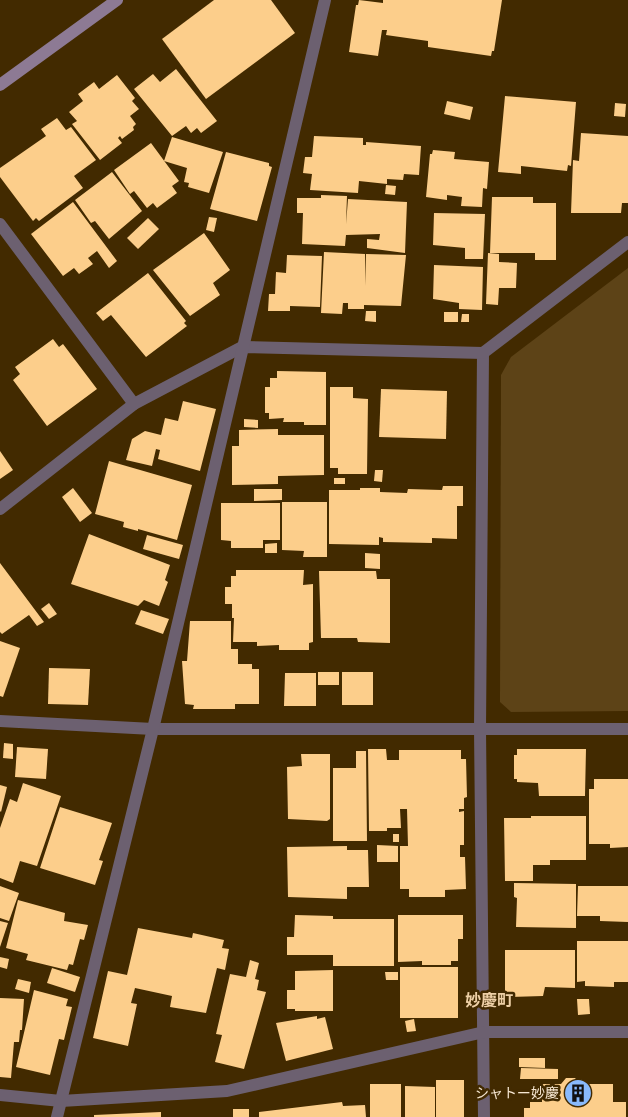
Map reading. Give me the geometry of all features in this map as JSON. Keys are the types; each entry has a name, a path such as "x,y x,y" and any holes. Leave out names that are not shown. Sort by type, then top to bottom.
{"main road":[{"path":"0,86 117,0"}],"street":[{"path":"57,1117 153,729 242,347 326,0"},
{"path":"0,224 134,404"},
{"path":"0,509 134,404 242,347 483,353 628,242"},
{"path":"483,353 480,729 484,1117"},
{"path":"0,722 153,729 628,729"},
{"path":"0,1095 61,1101 227,1092 484,1032 628,1032"}],"shaded area":[{"path":"628,268 628,711 511,712 500,702 501,375 511,357"}],"building":[{"path":"214,0 271,0 295,33 206,99 162,39"},
{"path":"359,0 383,3 383,0 502,0 494,51 492,51 491,56 428,47 428,41 386,35 387,30 382,30 378,56 349,52 356,5 358,5"},
{"path":"176,69 217,121 201,133 197,128 191,133 186,126 172,136 134,89 153,74 160,82"},
{"path":"117,75 135,98 132,101 139,109 130,116 136,124 133,127 134,130 122,139 120,136 118,138 122,143 100,160 72,124 77,121 69,112 83,101 78,94 94,82 99,89"},
{"path":"505,96 576,102 571,166 568,165 567,171 521,166 521,174 498,172"},
{"path":"447,101 473,107 470,120 444,114"},
{"path":"615,103 626,104 625,117 614,116"},
{"path":"57,118 66,130 71,127 96,160 74,176 83,188 39,221 36,218 33,221 0,177 0,168 46,136 41,129"},
{"path":"581,133 628,136 628,203 622,203 621,213 571,213 573,160 579,161"},
{"path":"314,136 363,138 363,145 366,145 366,142 421,146 419,175 404,174 403,180 387,179 387,184 359,181 358,193 310,190 312,174 303,173 305,157 312,157"},
{"path":"172,137 223,152 209,193 188,187 189,183 184,182 187,168 164,161"},
{"path":"151,143 179,181 172,186 177,193 157,208 153,203 147,208 134,191 130,194 114,170"},
{"path":"433,150 455,152 454,159 489,162 487,189 483,188 482,207 461,206 462,197 447,195 447,200 426,197 430,154 432,154"},
{"path":"226,152 269,163 269,166 272,167 257,221 210,209"},
{"path":"112,172 142,211 109,239 95,221 91,223 75,200"},
{"path":"386,185 396,186 395,195 385,194"},
{"path":"321,195 347,196 346,224 348,199 407,202 405,253 367,248 367,239 379,240 380,234 346,235 345,246 302,244 303,213 297,213 297,198 321,198"},
{"path":"492,197 533,197 533,203 556,203 556,260 535,260 535,253 490,253"},
{"path":"73,202 117,261 109,268 97,251 88,258 93,264 79,274 74,268 63,276 31,234"},
{"path":"434,213 485,214 483,259 465,259 465,248 433,245"},
{"path":"209,217 217,218 214,232 206,230"},
{"path":"148,218 159,229 138,249 127,238"},
{"path":"204,233 230,270 213,283 220,295 190,316 153,270"},
{"path":"324,252 365,254 365,286 366,254 406,255 401,306 364,305 364,309 348,309 348,303 343,303 342,314 321,313"},
{"path":"488,253 499,254 499,262 517,263 516,288 499,288 498,305 486,304"},
{"path":"287,255 322,256 320,307 290,306 290,311 268,311 269,294 275,294 276,272 286,273"},
{"path":"434,265 483,267 482,310 459,309 459,303 433,299"},
{"path":"148,273 186,321 184,323 187,326 146,357 111,315 103,321 96,313"},
{"path":"366,311 376,311 376,322 365,321"},
{"path":"444,312 458,312 458,322 444,322"},
{"path":"462,314 469,314 469,322 461,322"},
{"path":"53,339 59,347 63,344 97,389 47,426 13,380 20,374 15,367"},
{"path":"277,371 326,372 326,425 304,425 304,422 283,422 284,418 269,419 269,413 265,413 265,387 270,387 270,378 277,378"},
{"path":"330,387 353,387 353,398 368,399 367,474 338,474 338,468 330,468"},
{"path":"381,389 447,391 446,439 379,437"},
{"path":"183,401 216,409 200,471 158,459 160,450 156,449 152,466 126,460 132,439 145,431 161,435 165,418 178,421"},
{"path":"244,419 258,420 258,428 244,427"},
{"path":"278,429 278,435 324,435 324,475 278,476 278,484 232,485 232,446 239,446 239,430"},
{"path":"0,451 13,470 0,479"},
{"path":"109,461 192,485 177,540 138,529 138,531 123,527 124,522 95,514"},
{"path":"375,470 383,470 382,482 374,481"},
{"path":"334,478 345,478 345,484 334,484"},
{"path":"443,486 463,486 463,506 457,506 457,539 432,538 432,543 383,542 383,538 379,537 379,545 329,544 329,490 380,488 380,492 407,493 408,489 442,490"},
{"path":"73,488 92,513 80,522 62,497"},
{"path":"254,489 282,489 282,500 254,501"},
{"path":"282,502 327,502 327,557 303,557 304,551 282,550"},
{"path":"221,503 280,503 280,540 263,540 263,548 231,548 231,541 221,540"},
{"path":"89,534 170,565 165,580 168,582 159,606 144,600 138,606 71,584"},
{"path":"147,535 183,545 179,559 143,549"},
{"path":"277,543 277,553 265,553 265,544"},
{"path":"365,553 380,554 380,569 365,568"},
{"path":"0,563 44,622 37,626 29,615 2,634 0,632"},
{"path":"236,570 304,570 303,585 313,584 313,642 309,643 309,650 279,650 279,645 257,646 257,642 233,642 234,618 232,618 232,604 225,604 225,587 231,587 231,576 236,576"},
{"path":"319,571 376,571 377,579 390,579 390,643 358,642 357,638 321,638"},
{"path":"49,603 57,614 49,619 41,609"},
{"path":"141,610 169,619 163,634 135,624"},
{"path":"190,621 231,621 231,649 238,649 238,664 252,664 252,669 259,669 259,704 235,704 235,709 193,709 194,705 185,704 182,661 187,661"},
{"path":"0,641 20,648 3,697 0,696"},
{"path":"49,668 90,669 88,705 48,704"},
{"path":"318,672 339,672 339,685 318,685"},
{"path":"342,672 373,672 373,705 342,705"},
{"path":"285,673 316,673 316,706 284,706"},
{"path":"4,743 13,744 13,759 3,758"},
{"path":"17,747 48,749 46,779 15,777"},
{"path":"368,749 386,749 387,760 399,760 399,750 461,750 461,759 466,759 467,797 464,798 464,809 459,809 459,812 464,811 464,845 460,845 460,857 465,857 466,889 445,890 445,897 409,897 409,889 400,889 400,846 408,846 407,809 400,809 401,828 387,828 387,831 369,831"},
{"path":"517,749 586,749 585,796 539,796 538,783 517,782 517,779 514,779 514,755 517,755"},
{"path":"356,751 366,751 367,841 333,841 333,768 356,768"},
{"path":"301,754 330,754 330,819 327,821 288,819 287,767 302,766"},
{"path":"594,779 628,779 628,847 610,848 610,844 589,844 589,789 594,789"},
{"path":"23,783 61,796 37,866 20,861 13,883 0,878 0,828 10,799 17,802"},
{"path":"0,785 7,787 1,812 0,811"},
{"path":"60,807 112,823 99,860 103,861 95,885 40,868"},
{"path":"531,816 586,816 586,860 550,860 550,865 533,865 533,881 505,881 504,818 531,818"},
{"path":"393,834 399,834 399,842 393,842"},
{"path":"377,845 398,846 398,862 377,862"},
{"path":"347,846 347,850 368,850 369,887 347,887 347,899 288,897 287,847"},
{"path":"514,883 576,884 576,928 516,927 517,898 514,897"},
{"path":"0,886 19,893 9,921 0,918"},
{"path":"578,886 628,886 628,922 600,921 600,916 577,916"},
{"path":"18,900 65,913 64,921 88,925 84,940 80,939 73,965 69,964 67,970 26,960 28,954 6,948"},
{"path":"295,915 333,916 333,919 394,919 394,966 333,966 333,955 287,955 287,937 294,937"},
{"path":"398,915 463,915 463,939 458,939 458,961 451,961 451,965 422,965 422,961 398,962"},
{"path":"0,921 8,923 0,947"},
{"path":"138,928 192,938 193,933 224,940 222,948 229,949 225,970 217,968 206,1013 170,1007 172,996 135,988 131,1003 137,1004 128,1046 93,1038 108,971 127,975"},
{"path":"577,941 628,941 628,982 614,982 614,987 585,986 585,981 577,982"},
{"path":"505,950 575,950 575,988 545,987 543,996 510,997 510,992 505,992"},
{"path":"0,957 9,959 7,969 0,967"},
{"path":"250,960 259,963 255,979 259,980 257,990 266,992 244,1069 215,1062 222,1035 216,1034 230,974 246,977"},
{"path":"400,967 458,967 458,1018 400,1018"},
{"path":"52,968 80,977 75,992 47,983"},
{"path":"333,970 333,1011 295,1011 295,1009 287,1009 287,990 295,990 295,971"},
{"path":"385,972 398,972 398,980 386,980"},
{"path":"18,979 31,982 29,993 15,989"},
{"path":"34,990 68,999 66,1006 72,1007 64,1040 59,1039 50,1075 16,1067"},
{"path":"0,998 24,999 22,1030 20,1030 19,1042 14,1042 11,1078 0,1077"},
{"path":"577,999 589,999 590,1014 578,1015"},
{"path":"317,1016 317,1019 325,1017 333,1049 286,1061 276,1023"},
{"path":"414,1019 416,1031 407,1032 405,1021"},
{"path":"519,1058 545,1058 545,1068 519,1067"},
{"path":"521,1068 558,1069 558,1079 520,1079"},
{"name":"シャトー妙慶","path":"566,1078 575,1078 580,1084 613,1084 613,1102 626,1102 626,1117 524,1117 524,1108 530,1108 530,1102 542,1102 542,1084 561,1084"},
{"path":"436,1080 464,1080 464,1117 436,1117"},
{"path":"370,1084 401,1084 401,1117 370,1117"},
{"path":"405,1086 435,1087 435,1117 405,1117"},
{"path":"342,1102 343,1106 365,1105 366,1117 259,1117 259,1112"},
{"path":"233,1109 249,1109 249,1117 233,1117"},
{"path":"161,1112 161,1117 94,1117 94,1115"}],"place":[{"name":"シャトー妙慶","path":"578,1093"}],"district":[{"name":"妙慶町","path":"489,1000"}]}
